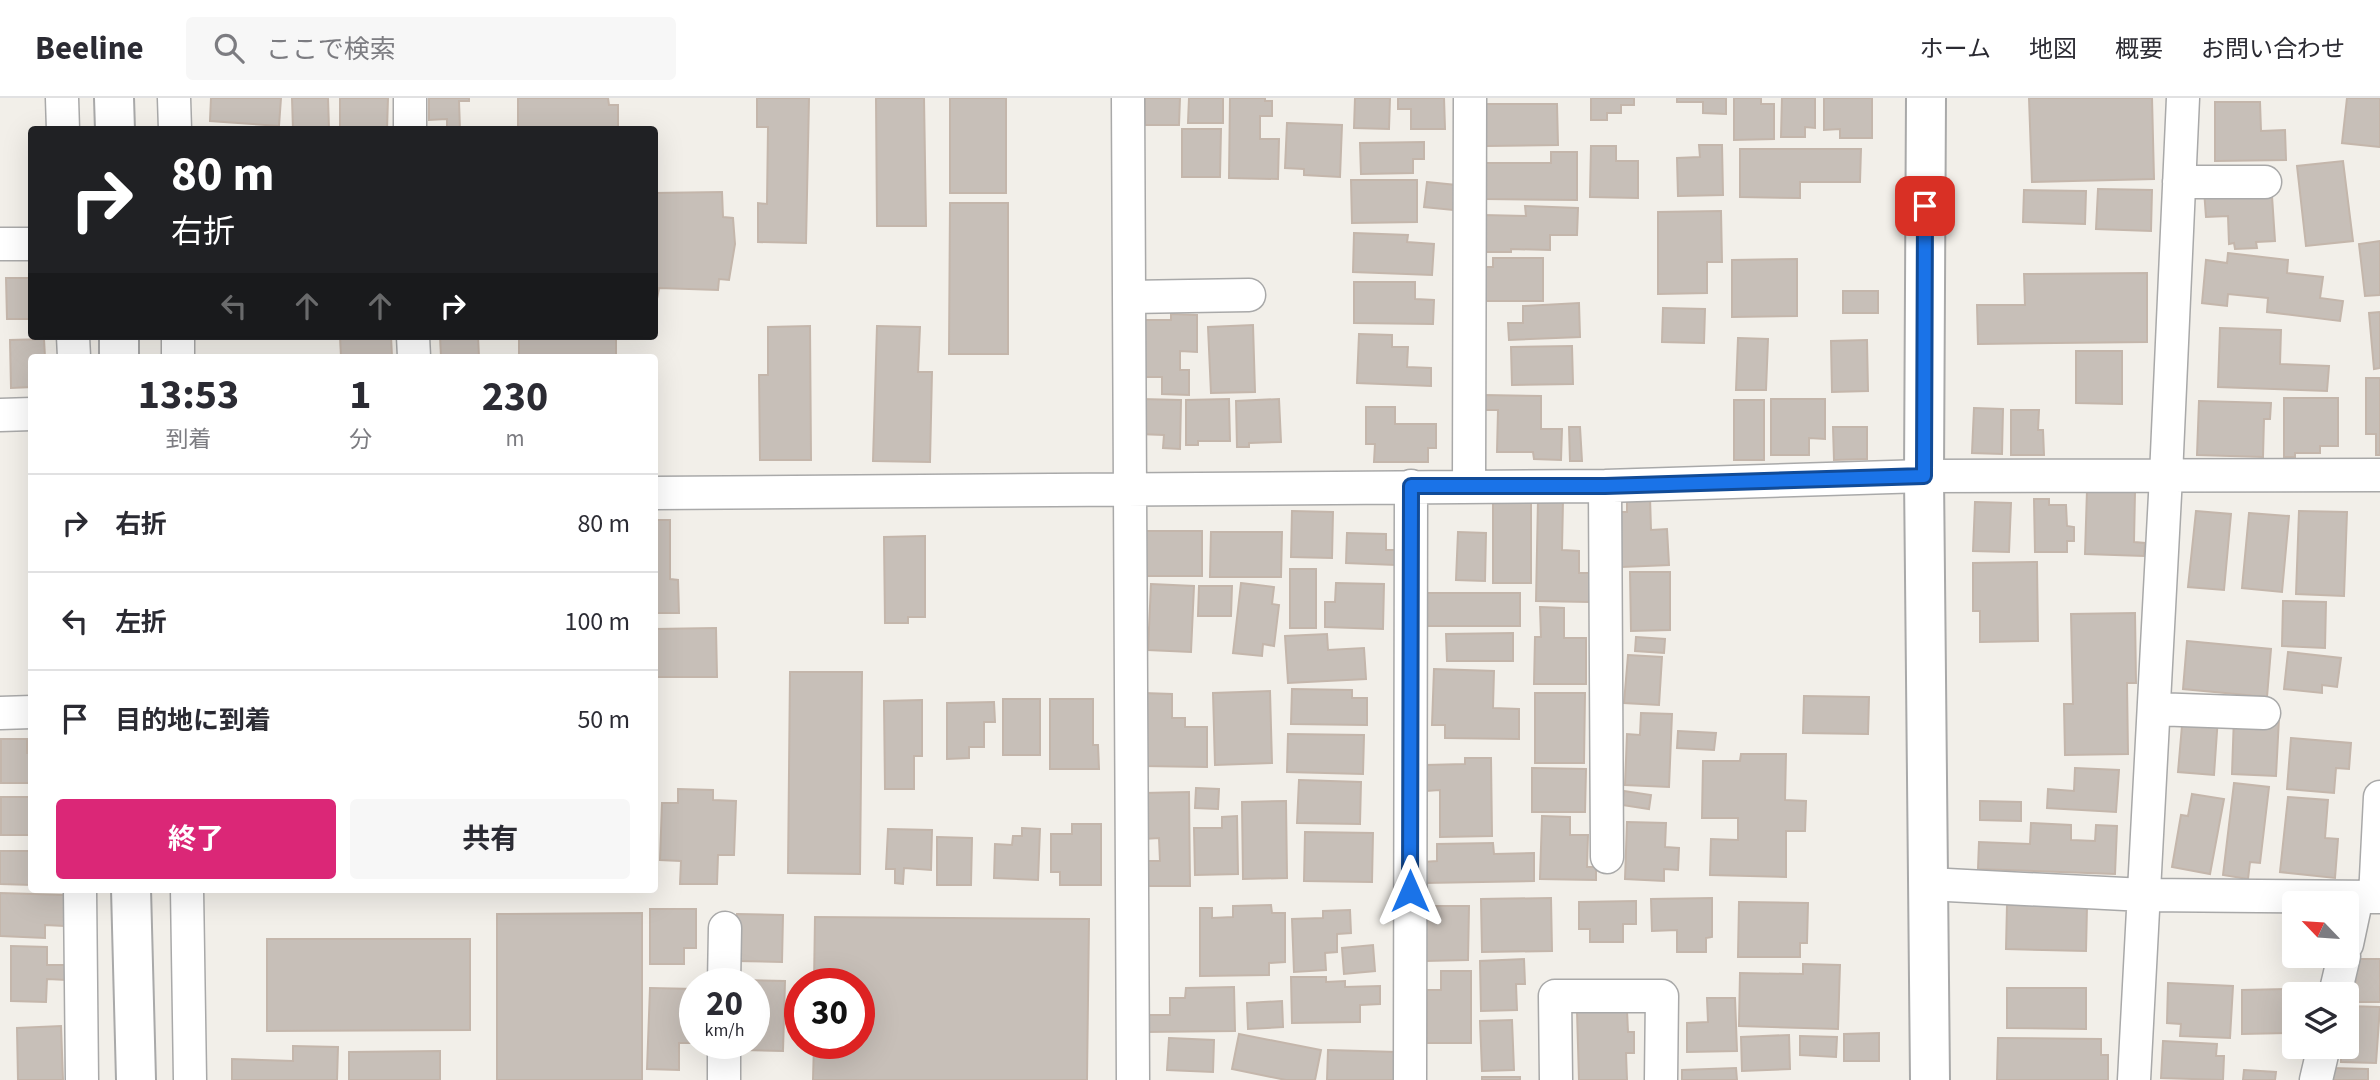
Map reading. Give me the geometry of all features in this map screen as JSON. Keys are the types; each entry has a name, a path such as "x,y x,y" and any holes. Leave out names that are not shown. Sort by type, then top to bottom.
{"street":[{"path":"62,98 63,126"},
{"path":"114,98 115,126"},
{"path":"174,98 175,126"},
{"path":"410,98 410,126"},
{"path":"1128,98 1133,1080"},
{"path":"1469,486 1470,98"},
{"path":"1926,98 1924,476 1930,1080"},
{"path":"2134,1080 2183,98"},
{"path":"2179,183 2265,182"},
{"path":"0,244 28,244"},
{"path":"1129,297 1249,295"},
{"path":"0,415 28,414"},
{"path":"658,493 1605,486 1924,476 2380,475"},
{"path":"1410,1080 1411,486"},
{"path":"1605,486 1607,857"},
{"path":"2154,709 2264,713"},
{"path":"0,713 28,712"},
{"path":"2359,920 2371,897 2380,797"},
{"path":"1928,884 2144,895 2371,897"},
{"path":"80,893 82,1080"},
{"path":"131,893 136,1080"},
{"path":"187,893 190,1080"},
{"path":"724,968 725,928"},
{"path":"1556,1080 1555,996 1662,996 1661,1080"},
{"path":"724,1059 724,1080"},
{"path":"2316,1080 2321,1059"}],"building":[{"path":"211,98 281,98 279,126 210,121"},
{"path":"292,98 328,98 329,126 293,126"},
{"path":"340,98 388,98 387,126 340,126"},
{"path":"429,98 469,98 469,101 459,101 460,126 447,126 447,119 429,120"},
{"path":"518,98 608,98 609,105 618,105 618,126 518,126"},
{"path":"757,98 809,98 806,243 758,242 758,203 767,204 768,127 757,127"},
{"path":"876,98 924,98 926,226 877,226"},
{"path":"950,98 1006,98 1006,193 950,193"},
{"path":"1145,98 1180,98 1179,125 1145,125"},
{"path":"1189,98 1223,98 1223,123 1188,123"},
{"path":"1230,98 1265,98 1265,101 1272,101 1272,116 1260,116 1260,139 1279,139 1278,179 1229,178"},
{"path":"1355,98 1390,98 1389,129 1354,128"},
{"path":"1398,98 1444,98 1445,129 1411,129 1411,109 1398,109"},
{"path":"1591,98 1634,98 1634,105 1621,105 1621,113 1607,113 1607,120 1591,120"},
{"path":"1677,98 1726,98 1726,114 1703,113 1703,102 1677,102"},
{"path":"1734,98 1761,98 1761,104 1774,104 1774,139 1734,140"},
{"path":"1782,98 1815,98 1815,128 1805,127 1805,137 1781,137"},
{"path":"1824,98 1872,98 1872,138 1840,138 1840,129 1824,130"},
{"path":"2029,98 2152,98 2154,179 2032,182"},
{"path":"2347,98 2380,98 2380,147 2342,143"},
{"path":"2215,102 2260,102 2261,131 2285,130 2286,160 2215,161"},
{"path":"1486,104 1557,104 1558,145 1486,146"},
{"path":"1287,123 1342,125 1340,177 1304,175 1304,169 1285,168"},
{"path":"1182,129 1221,129 1220,177 1182,177"},
{"path":"1424,142 1424,159 1413,159 1413,173 1361,174 1360,143"},
{"path":"1699,145 1722,145 1723,195 1678,196 1677,158 1700,157"},
{"path":"1591,146 1616,146 1616,161 1638,161 1638,198 1590,197"},
{"path":"1740,149 1861,149 1860,182 1800,182 1800,198 1740,197"},
{"path":"1551,152 1577,152 1577,200 1486,199 1486,163 1551,163"},
{"path":"2343,161 2353,241 2306,246 2297,166"},
{"path":"1351,180 1417,180 1417,222 1352,223"},
{"path":"1427,182 1456,185 1453,210 1424,207"},
{"path":"2098,189 2152,190 2151,231 2096,229"},
{"path":"2024,190 2086,191 2085,224 2023,222"},
{"path":"2204,190 2272,196 2275,241 2256,242 2257,248 2235,249 2234,243 2229,244 2228,216 2206,217"},
{"path":"722,192 723,217 733,218 735,244 729,280 719,279 718,290 659,288 658,293 658,193"},
{"path":"950,203 1008,203 1008,354 949,354"},
{"path":"1525,206 1578,208 1577,235 1550,235 1550,250 1511,249 1511,252 1483,252 1484,215 1526,216"},
{"path":"1721,211 1722,262 1707,262 1707,293 1658,294 1658,212"},
{"path":"1354,233 1408,235 1407,242 1434,244 1432,275 1353,272"},
{"path":"2380,241 2380,295 2365,296 2359,244"},
{"path":"2228,253 2288,260 2287,273 2323,277 2320,298 2343,301 2340,321 2267,312 2268,298 2228,294 2227,306 2202,303 2206,260 2227,263"},
{"path":"1493,258 1543,258 1543,301 1480,301 1480,267 1493,267"},
{"path":"1797,259 1797,316 1732,317 1732,260"},
{"path":"2147,273 2147,342 1978,344 1977,305 2025,305 2024,274"},
{"path":"6,278 28,278 28,319 7,319"},
{"path":"1354,282 1415,282 1415,299 1434,300 1433,324 1354,323"},
{"path":"1843,291 1878,291 1878,313 1843,313"},
{"path":"1579,303 1580,337 1509,340 1508,323 1523,323 1523,306"},
{"path":"1663,308 1705,309 1704,343 1662,342"},
{"path":"2380,312 2380,368 2374,369 2369,313"},
{"path":"1171,314 1197,315 1197,352 1180,351 1180,370 1189,370 1189,395 1162,394 1162,377 1140,377 1142,320 1171,320"},
{"path":"1253,325 1255,392 1211,393 1208,327"},
{"path":"810,326 811,460 760,460 759,375 768,375 768,327"},
{"path":"877,326 920,327 918,372 932,372 930,462 873,461"},
{"path":"2220,328 2281,330 2280,364 2329,366 2327,391 2218,387"},
{"path":"1359,334 1392,335 1392,347 1408,347 1407,367 1431,368 1431,386 1357,383"},
{"path":"1738,338 1768,339 1766,390 1736,390"},
{"path":"10,340 44,340 45,354 28,354 28,387 11,388"},
{"path":"340,340 391,340 392,354 341,354"},
{"path":"440,340 478,340 479,354 441,354"},
{"path":"519,340 616,340 616,354 519,354"},
{"path":"1867,340 1868,391 1832,392 1831,341"},
{"path":"1572,346 1573,384 1512,385 1511,347"},
{"path":"2076,351 2122,351 2122,404 2076,403"},
{"path":"2366,378 2380,378 2380,455 2376,455 2376,434 2366,434"},
{"path":"1484,395 1541,396 1541,429 1562,429 1561,460 1534,459 1533,452 1497,452 1498,410 1483,410"},
{"path":"2284,398 2338,398 2338,446 2320,446 2320,453 2295,453 2295,457 2284,457"},
{"path":"1140,399 1181,400 1180,449 1163,448 1164,435 1139,434"},
{"path":"1229,399 1230,441 1198,441 1198,445 1186,445 1186,400"},
{"path":"1279,399 1281,442 1249,443 1249,447 1237,447 1236,401"},
{"path":"1771,399 1825,399 1825,439 1809,438 1809,455 1771,455"},
{"path":"1734,400 1764,400 1764,460 1734,460"},
{"path":"2199,401 2271,403 2270,419 2264,419 2263,457 2197,455"},
{"path":"1366,407 1395,407 1395,424 1436,424 1436,448 1428,448 1428,462 1374,462 1375,444 1366,444"},
{"path":"1974,408 2003,409 2002,454 1972,453"},
{"path":"2011,410 2039,410 2038,430 2043,430 2044,455 2011,455"},
{"path":"1569,427 1580,427 1582,461 1570,461"},
{"path":"1833,427 1867,427 1867,459 1834,460"},
{"path":"2087,490 2135,492 2134,542 2145,543 2144,556 2085,554"},
{"path":"1650,497 1651,530 1667,529 1669,565 1622,567 1619,512 1627,512 1627,498"},
{"path":"1538,499 1563,500 1562,550 1579,551 1579,573 1589,573 1589,602 1536,601"},
{"path":"2034,499 2049,499 2049,505 2066,505 2067,526 2074,527 2074,541 2067,541 2067,552 2035,552"},
{"path":"1493,500 1531,500 1531,583 1493,583"},
{"path":"1975,502 2011,503 2009,552 1973,551"},
{"path":"1292,511 1333,512 1332,558 1291,557"},
{"path":"2196,511 2231,514 2224,590 2188,587"},
{"path":"2299,511 2347,512 2344,596 2296,594"},
{"path":"2249,513 2289,516 2282,592 2242,588"},
{"path":"658,520 670,520 670,579 678,580 679,613 658,613"},
{"path":"1144,531 1202,531 1202,576 1144,576"},
{"path":"1211,532 1282,532 1281,577 1210,577"},
{"path":"1458,532 1486,533 1485,581 1456,580"},
{"path":"1347,533 1386,534 1386,550 1396,550 1396,565 1346,563"},
{"path":"925,536 925,617 908,617 908,623 885,623 884,537"},
{"path":"2037,562 2038,641 1980,642 1980,611 1973,611 1973,563"},
{"path":"1290,569 1316,569 1316,628 1290,628"},
{"path":"1630,572 1670,572 1670,630 1631,631"},
{"path":"1241,583 1274,587 1272,604 1279,605 1274,646 1263,644 1262,656 1233,653"},
{"path":"1336,583 1384,584 1383,629 1325,627 1325,602 1335,602"},
{"path":"1151,584 1194,586 1191,652 1148,650"},
{"path":"1199,586 1232,586 1231,616 1198,616"},
{"path":"1426,593 1520,593 1520,626 1427,626"},
{"path":"2283,601 2326,602 2325,648 2282,646"},
{"path":"1540,607 1564,608 1564,638 1586,638 1586,684 1534,684 1535,637 1541,637"},
{"path":"2135,613 2136,683 2127,683 2128,754 2065,755 2064,704 2073,704 2071,614"},
{"path":"716,628 717,677 658,677 658,629"},
{"path":"1513,633 1513,661 1447,661 1446,634"},
{"path":"1327,634 1328,650 1364,648 1366,679 1288,683 1285,636"},
{"path":"1636,637 1665,639 1664,653 1635,651"},
{"path":"2187,641 2271,649 2267,697 2183,689"},
{"path":"2288,652 2341,658 2337,687 2322,685 2322,693 2284,689"},
{"path":"1628,655 1662,657 1659,705 1624,703"},
{"path":"1434,669 1494,671 1493,708 1519,709 1519,739 1445,738 1445,725 1432,725"},
{"path":"790,672 862,672 860,874 788,873"},
{"path":"1292,689 1352,690 1352,698 1367,698 1367,725 1291,724"},
{"path":"1270,691 1272,763 1215,765 1213,693"},
{"path":"1143,693 1172,694 1172,718 1185,718 1185,727 1207,727 1207,767 1143,766"},
{"path":"1535,693 1585,693 1584,763 1535,763"},
{"path":"1804,696 1869,697 1868,734 1803,733"},
{"path":"1003,699 1040,699 1040,755 1003,755"},
{"path":"1050,699 1093,699 1093,745 1098,745 1099,769 1050,769"},
{"path":"922,700 922,756 914,756 914,789 885,789 884,701"},
{"path":"994,702 995,722 984,722 984,747 969,747 969,758 947,759 947,703"},
{"path":"1641,713 1672,714 1669,787 1625,785 1627,734 1640,735"},
{"path":"2183,714 2218,717 2214,775 2178,772"},
{"path":"2234,716 2279,718 2276,776 2232,774"},
{"path":"1678,731 1716,733 1714,750 1677,748"},
{"path":"1288,734 1364,735 1363,774 1287,772"},
{"path":"2291,738 2351,743 2349,769 2336,768 2334,793 2287,789"},
{"path":"1,739 27,739 28,783 1,783"},
{"path":"1741,754 1786,754 1785,800 1806,801 1805,831 1786,831 1786,877 1710,875 1711,839 1738,840 1738,818 1702,818 1703,761 1740,761"},
{"path":"1465,758 1491,758 1492,836 1440,837 1440,790 1426,791 1426,765 1465,764"},
{"path":"1532,768 1586,769 1585,812 1532,812"},
{"path":"2075,768 2119,770 2116,812 2047,808 2048,789 2074,791"},
{"path":"1299,780 1361,782 1360,824 1297,823"},
{"path":"2234,783 2269,787 2260,863 2250,862 2248,879 2223,875"},
{"path":"1196,788 1219,789 1218,809 1195,808"},
{"path":"678,789 713,790 713,800 736,801 734,855 718,855 717,884 680,884 681,861 660,860 662,803 678,803"},
{"path":"1624,791 1651,795 1649,809 1622,805"},
{"path":"1189,792 1190,886 1146,886 1146,861 1160,861 1159,838 1144,839 1144,793"},
{"path":"2192,794 2224,799 2210,874 2172,867 2181,815 2188,816"},
{"path":"1,797 28,797 28,835 1,835"},
{"path":"2288,797 2328,800 2325,838 2338,839 2335,878 2280,872"},
{"path":"1286,801 1287,878 1243,879 1242,802"},
{"path":"1980,801 2021,802 2021,821 1980,820"},
{"path":"1237,816 1238,874 1195,875 1194,828 1222,828 1222,817"},
{"path":"1542,816 1570,817 1570,835 1588,835 1587,867 1596,867 1596,880 1540,879"},
{"path":"1627,822 1666,823 1665,847 1679,848 1678,870 1664,869 1664,881 1625,879"},
{"path":"2031,823 2071,825 2071,840 2095,841 2096,825 2117,826 2115,874 1978,869 1979,842 2030,844"},
{"path":"1072,824 1101,824 1101,885 1060,885 1060,872 1051,872 1051,834 1072,834"},
{"path":"1022,828 1040,829 1038,880 994,878 995,844 1012,845 1013,836 1022,836"},
{"path":"888,829 932,830 931,870 904,868 903,884 895,883 895,869 886,869"},
{"path":"1305,832 1373,833 1372,882 1304,881"},
{"path":"937,837 972,838 971,885 937,885"},
{"path":"1493,843 1494,854 1534,853 1534,881 1424,883 1423,862 1437,861 1437,844"},
{"path":"0,851 28,851 28,885 0,884"},
{"path":"0,893 65,895 64,926 45,925 45,938 0,936"},
{"path":"1551,898 1552,951 1482,952 1481,899"},
{"path":"1712,898 1712,937 1706,938 1706,952 1677,952 1677,930 1652,931 1651,899"},
{"path":"1636,901 1636,924 1623,924 1623,942 1590,942 1590,929 1579,929 1579,902"},
{"path":"1739,902 1808,903 1807,943 1800,943 1800,957 1738,957"},
{"path":"1271,905 1272,913 1285,913 1285,962 1269,963 1269,975 1200,976 1200,908 1212,908 1212,918 1233,917 1233,906"},
{"path":"2007,905 2087,906 2086,951 2006,949"},
{"path":"1425,906 1469,906 1468,960 1425,961"},
{"path":"650,909 696,909 696,948 684,948 684,964 650,964"},
{"path":"1350,910 1351,933 1337,934 1337,952 1325,953 1326,970 1294,972 1292,919 1323,918 1323,911"},
{"path":"642,913 642,1080 497,1080 497,914"},
{"path":"737,914 783,915 782,962 736,961"},
{"path":"815,917 1089,919 1087,1080 813,1080 814,1059 875,1059 875,968 814,968"},
{"path":"267,939 470,939 470,1030 267,1031"},
{"path":"1373,945 1375,971 1344,974 1342,948"},
{"path":"11,946 47,947 47,965 67,965 67,980 47,979 46,1002 11,1001"},
{"path":"1524,959 1525,984 1516,984 1517,1010 1481,1011 1480,961"},
{"path":"2359,959 2380,959 2380,1002 2359,1002 2359,982 2355,982"},
{"path":"1803,964 1840,965 1838,1029 1739,1026 1740,973 1803,974"},
{"path":"1441,971 1471,971 1471,1043 1427,1043 1427,990 1441,990"},
{"path":"1291,977 1326,977 1326,982 1345,981 1345,987 1380,986 1380,1004 1360,1005 1360,1022 1292,1023"},
{"path":"770,981 784,981 783,1051 770,1051"},
{"path":"2168,983 2233,986 2230,1038 2180,1036 2181,1024 2167,1023"},
{"path":"1234,987 1235,1031 1145,1032 1145,1015 1170,1015 1170,998 1185,998 1186,988"},
{"path":"650,988 679,989 679,1070 647,1069"},
{"path":"2007,988 2086,988 2086,1029 2007,1028"},
{"path":"2282,989 2282,1033 2242,1034 2242,990"},
{"path":"1707,998 1735,998 1737,1051 1687,1052 1687,1023 1708,1022"},
{"path":"1282,1001 1283,1027 1248,1029 1247,1003"},
{"path":"2359,1006 2380,1007 2376,1063 2341,1062 2341,1059 2359,1059"},
{"path":"1627,1010 1628,1032 1634,1032 1634,1053 1626,1053 1627,1080 1579,1080 1577,1011"},
{"path":"1512,1020 1514,1070 1482,1071 1480,1021"},
{"path":"61,1026 63,1080 18,1080 17,1028"},
{"path":"1879,1033 1879,1061 1844,1061 1844,1034"},
{"path":"1239,1034 1321,1050 1315,1080 1286,1080 1232,1069"},
{"path":"1789,1035 1790,1069 1742,1071 1741,1037"},
{"path":"1800,1036 1837,1037 1836,1057 1800,1055"},
{"path":"1169,1038 1214,1040 1213,1072 1167,1070"},
{"path":"1998,1038 2101,1039 2101,1055 2108,1055 2108,1080 1997,1080"},
{"path":"2163,1041 2217,1044 2216,1056 2224,1056 2223,1080 2161,1078"},
{"path":"293,1046 338,1047 337,1080 232,1080 232,1059 293,1061"},
{"path":"1328,1050 1396,1052 1395,1080 1327,1080"},
{"path":"440,1051 440,1080 349,1080 349,1052"},
{"path":"1736,1068 1737,1080 1682,1080 1682,1070"},
{"path":"2331,1068 2368,1069 2368,1080 2331,1080"},
{"path":"2244,1070 2276,1072 2275,1080 2243,1080"},
{"path":"1482,1077 1520,1077 1520,1080 1482,1080"}],"route":[{"path":"1410,891 1411,486 1605,486 1924,476 1925,206"}]}
